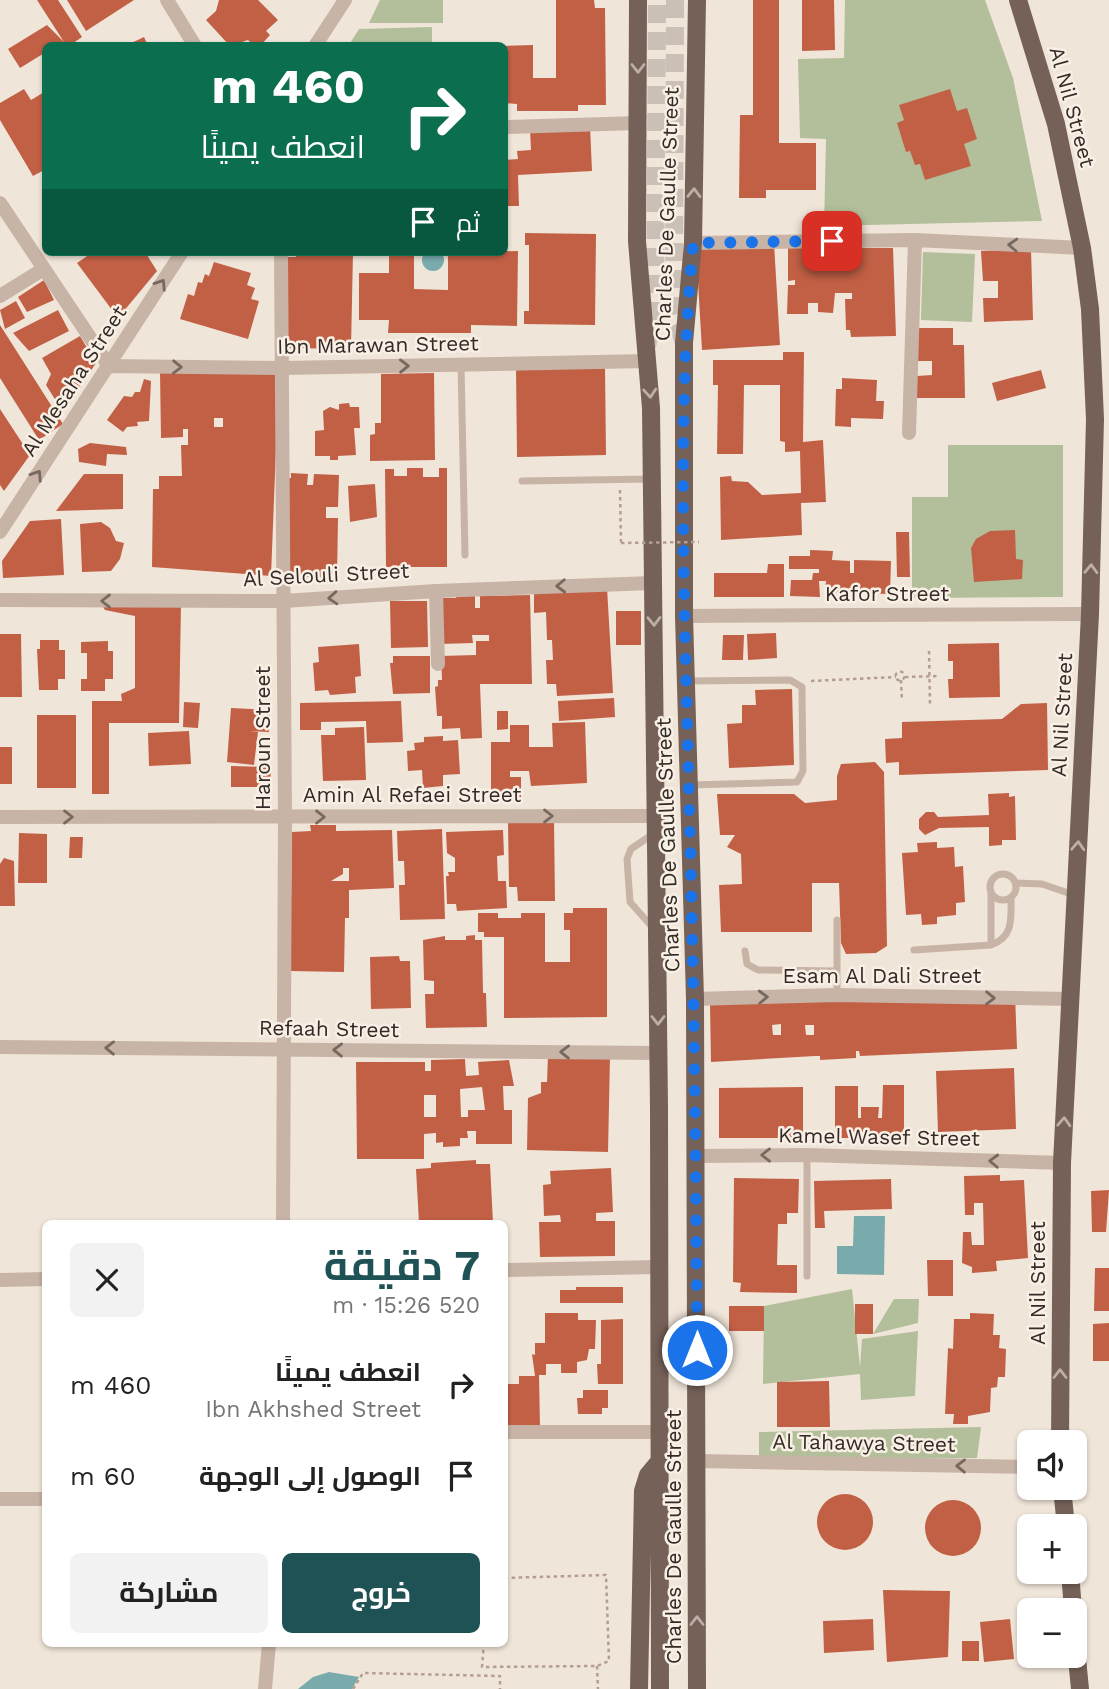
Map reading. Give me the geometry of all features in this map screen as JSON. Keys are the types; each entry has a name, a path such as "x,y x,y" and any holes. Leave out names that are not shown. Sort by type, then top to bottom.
{"main road":[{"name":"Charles De Gaulle Street","path":"638,0 637,241 648,361 657,824 660,1689"},
{"name":"Charles De Gaulle Street","path":"696,0 693,243 684,343 684,616 695,999 697,1689"},
{"name":"Al Nil Street","path":"1018,0 1056,124 1082,248 1090,309 1095,419 1090,614 1062,1163 1060,1430"},
{"name":"Charles De Gaulle Street","path":"639,1689 643,1491 648,1475 658,1463"},
{"path":"1078,1668 1080,1689"}],"street":[{"path":"167,0 193,42"},
{"path":"318,42 345,0"},
{"path":"508,127 638,123"},
{"path":"0,202 42,270 109,366"},
{"path":"909,433 915,240"},
{"path":"693,243 915,240 1082,248"},
{"name":"Al Mesaha Street","path":"0,532 179,256"},
{"name":"Haroun Street","path":"281,256 285,817 283,1220"},
{"path":"0,296 42,270"},
{"name":"Ibn Marawan Street","path":"109,366 283,368 648,361"},
{"name":"Al Selouli Street","path":"0,600 284,601 436,591 653,583"},
{"path":"436,591 438,664"},
{"name":"Kafor Street","path":"684,616 1090,614"},
{"name":"Amin Al Refaei Street","path":"0,817 285,817 657,824"},
{"name":"Esam Al Dali Street","path":"695,999 837,995 1069,999"},
{"name":"Refaah Street","path":"0,1047 658,1053"},
{"name":"Kamel Wasef Street","path":"696,1156 807,1155 1062,1163"},
{"path":"508,1270 658,1267"},
{"path":"0,1280 42,1279"},
{"path":"508,1432 659,1432"},
{"name":"Al Tahawya Street","path":"698,1461 1017,1467"},
{"path":"0,1499 42,1499"},
{"path":"265,1689 270,1647"}],"lane":[{"path":"461,365 466,555"},
{"path":"522,481 652,479"},
{"path":"686,681 797,681 802,694 803,771 797,782 689,785"},
{"path":"657,824 631,849 627,859 630,902 657,936"},
{"path":"991,945 992,881 999,874 1009,875 1016,883 1042,884 1075,895"},
{"path":"914,950 991,945 1008,935 1011,926 1011,897 1016,883"},
{"path":"992,892 1000,899 1011,897"},
{"path":"837,920 837,995"},
{"path":"745,951 747,964 758,970 837,971"},
{"path":"807,1155 807,1276"}],"path":[{"path":"620,486 621,543 699,542"},
{"path":"929,651 930,706"},
{"path":"896,677 901,672 902,701"},
{"path":"797,681 940,676"},
{"path":"482,1667 597,1665 609,1661 607,1575 508,1578"},
{"path":"480,1674 484,1647"},
{"path":"597,1665 598,1689"},
{"path":"354,1689 363,1673 500,1676 500,1689"}],"green space":[{"path":"380,0 443,0 443,23 369,23"},
{"path":"845,0 985,0 1013,78 1042,221 824,226 826,139 800,138 798,59 844,58"},
{"path":"432,27 432,42 351,42 359,29"},
{"path":"923,252 975,254 972,322 921,320"},
{"path":"948,445 1063,445 1063,597 912,598 912,497 948,497"},
{"path":"852,1289 860,1367 862,1339 918,1331 915,1396 861,1400 860,1374 763,1384 764,1306"},
{"path":"894,1299 919,1299 918,1323 873,1334"},
{"path":"981,1427 977,1458 759,1460 759,1432"}],"water":[{"path":"423,256 443,256 443,264 437,270 429,270 423,264"},
{"path":"854,1216 885,1216 884,1275 837,1274 837,1246 853,1246"},
{"path":"329,1672 359,1677 352,1689 298,1689 313,1677"}],"building":[{"path":"37,0 58,0 82,37 75,42 64,42"},
{"path":"67,0 134,0 86,31"},
{"path":"219,0 258,0 278,20 266,31 270,35 264,42 226,42 206,20 216,11"},
{"path":"556,0 594,0 595,8 605,8 606,105 578,105 578,111 517,111 517,104 508,103 508,46 533,45 533,78 556,78"},
{"path":"753,0 779,0 779,143 816,143 816,190 766,190 766,198 739,198 740,115 753,115"},
{"path":"802,0 834,0 835,50 802,51"},
{"path":"47,25 64,42 42,42 42,54 20,68 8,49"},
{"path":"144,37 146,42 133,42"},
{"path":"24,89 31,100 42,93 42,171 33,176 0,120 0,103"},
{"path":"950,89 957,111 967,108 977,139 964,144 971,166 925,180 920,164 915,165 910,151 906,152 897,123 904,120 899,105"},
{"path":"590,126 592,171 518,175 519,206 508,206 508,160 518,159 517,151 531,150 530,129"},
{"path":"525,233 596,234 595,325 524,324 524,311 529,311 529,245 525,245"},
{"path":"774,243 780,345 702,350 696,248"},
{"path":"788,248 893,248 896,336 851,337 850,330 846,330 845,299 852,299 852,293 835,293 833,313 818,312 818,303 808,303 808,314 787,314 788,285 795,285 795,280 788,281"},
{"path":"1031,249 1033,320 984,322 983,298 998,298 998,281 983,281 981,251"},
{"path":"508,251 518,251 517,326 471,325 471,333 388,333 389,320 359,320 359,273 389,273 389,256 414,256 414,289 448,290 448,256 508,256"},
{"path":"87,256 148,256 157,271 118,318 77,263"},
{"path":"353,256 351,349 286,348 287,257"},
{"path":"214,262 251,273 247,285 255,288 251,299 259,301 248,339 180,319 188,294 194,296 198,282 202,283 205,274 209,276"},
{"path":"44,280 54,300 27,312 18,297"},
{"path":"16,301 25,318 5,329 0,310"},
{"path":"58,310 69,331 29,351 13,333"},
{"path":"0,325 63,424 39,440 0,378"},
{"path":"916,328 953,328 953,345 964,345 965,398 917,398 917,376 932,375 932,361 916,361"},
{"path":"80,336 96,363 63,412 46,385 51,374 42,358"},
{"path":"783,352 804,352 803,442 823,440 826,502 801,503 802,535 721,540 720,477 731,476 732,481 748,482 762,495 801,493 800,451 785,452 785,442 780,441 780,385 744,385 743,454 717,454 718,385 713,385 713,360 783,360"},
{"path":"605,367 606,455 517,457 516,368"},
{"path":"1041,370 1046,388 997,401 992,383"},
{"path":"279,371 271,576 152,567 153,489 159,489 159,476 182,476 181,445 188,445 188,429 183,429 183,437 161,438 160,372","holes":["214,418 223,418 223,427 214,427"]},
{"path":"434,373 435,460 370,461 370,435 375,434 375,423 381,423 381,374"},
{"path":"842,378 877,380 876,401 884,401 883,419 851,418 851,427 835,426 836,389 842,389"},
{"path":"144,379 151,381 149,421 137,422 138,426 127,427 123,432 107,420 124,396 132,397 135,392 140,392"},
{"path":"349,403 350,407 359,407 360,428 354,428 356,455 338,456 338,460 330,460 330,456 315,456 315,431 324,430 323,411 330,407 339,410 339,404"},
{"path":"0,409 30,455 4,491 0,485"},
{"path":"90,443 126,447 127,455 107,454 106,466 79,462 78,449"},
{"path":"407,468 423,468 423,477 439,477 439,468 447,468 447,567 386,567 385,469 394,469 394,476 407,476"},
{"path":"291,473 308,474 307,485 313,485 314,474 339,475 338,507 326,507 326,518 338,518 337,577 288,577 286,478 291,478"},
{"path":"84,474 123,474 123,509 56,511"},
{"path":"375,484 377,517 350,522 348,486"},
{"path":"61,519 64,575 3,578 2,561 30,521"},
{"path":"101,522 110,528 116,541 124,543 120,559 111,571 82,572 80,524"},
{"path":"1015,530 1016,559 1023,560 1022,579 974,582 971,548 976,539 990,531"},
{"path":"896,532 909,532 910,577 897,577"},
{"path":"810,550 833,551 832,560 850,561 850,573 854,573 854,560 891,561 890,594 825,592 826,581 819,581 820,597 790,596 791,580 812,580 813,573 819,573 819,569 789,569 789,556 810,556"},
{"path":"768,564 784,564 784,597 714,597 714,573 767,573"},
{"path":"607,587 613,693 557,696 556,684 547,684 546,660 553,660 552,640 547,640 546,612 534,613 534,592"},
{"path":"456,595 475,595 475,608 480,608 480,596 530,595 532,684 480,684 482,738 461,739 460,728 442,729 442,716 437,716 435,687 438,686 438,680 442,680 441,656 476,655 476,641 489,641 489,635 472,635 473,643 440,644 440,598 456,598"},
{"path":"390,601 427,601 428,647 391,648"},
{"path":"100,602 181,603 179,723 109,723 109,794 92,794 92,701 122,701 121,694 135,688 135,616 105,610"},
{"path":"616,611 641,611 641,645 616,645"},
{"path":"776,633 777,658 748,660 747,634"},
{"path":"0,634 21,634 22,697 0,697"},
{"path":"723,635 744,635 743,660 722,660"},
{"path":"40,640 59,640 59,650 65,650 65,679 58,679 58,690 39,690 37,649 40,649"},
{"path":"108,641 108,651 113,651 113,679 105,679 105,691 81,691 81,679 87,679 87,653 81,653 81,642"},
{"path":"999,643 1000,697 949,698 948,679 953,679 953,661 948,661 948,644"},
{"path":"359,644 361,676 355,677 356,693 330,695 328,690 315,691 313,663 319,662 318,647"},
{"path":"393,656 430,656 430,693 393,694 390,663 393,663"},
{"path":"792,689 794,765 729,768 727,724 742,723 742,705 756,705 755,690"},
{"path":"614,698 615,717 559,721 558,701"},
{"path":"401,701 403,742 367,743 366,721 321,722 321,730 300,730 300,703"},
{"path":"184,702 200,703 198,728 183,727"},
{"path":"1047,703 1048,770 899,775 899,762 886,763 885,739 902,738 902,722 1002,719 1021,704"},
{"path":"231,708 270,710 269,732 250,731 258,732 254,765 227,762"},
{"path":"497,711 508,711 508,729 497,730"},
{"path":"37,715 76,715 76,788 37,788"},
{"path":"585,722 587,783 531,786 529,771 510,771 510,777 521,777 521,799 491,799 491,742 510,742 510,725 529,725 529,747 553,747 552,723"},
{"path":"364,727 366,780 323,781 321,735 335,735 335,728"},
{"path":"189,731 191,764 149,766 148,733"},
{"path":"443,736 443,741 458,740 460,774 443,775 443,786 423,788 422,770 408,771 407,751 415,750 414,743 424,742 424,737"},
{"path":"0,747 12,747 12,784 0,784"},
{"path":"875,762 884,772 887,946 876,953 846,954 841,943 839,883 812,883 812,932 721,932 719,885 742,884 741,854 727,847 735,835 720,835 717,794 794,794 805,803 837,800 837,776 841,764"},
{"path":"231,766 271,767 270,787 231,787"},
{"path":"1009,793 1009,797 1015,796 1016,840 1002,840 1002,845 989,846 989,827 939,828 925,835 919,829 919,819 926,812 934,812 938,817 989,815 988,794"},
{"path":"554,822 555,901 518,901 517,887 509,887 508,823"},
{"path":"310,825 336,825 336,831 392,830 394,888 349,890 349,918 345,918 344,972 290,971 292,832 311,831","holes":["343,868 349,868 349,881 331,881 343,874"]},
{"path":"442,829 445,919 400,920 399,885 405,885 404,861 398,861 397,831"},
{"path":"503,830 504,855 497,856 498,881 506,881 507,908 457,911 456,904 447,904 446,876 449,876 448,872 455,872 455,858 447,853 446,832"},
{"path":"19,833 47,834 47,883 18,883"},
{"path":"70,837 83,837 82,858 69,858"},
{"path":"937,842 937,848 954,847 955,867 963,866 965,902 956,903 956,915 937,917 937,924 922,925 921,914 906,915 902,853 918,852 917,843"},
{"path":"4,858 14,861 15,906 0,906 0,864"},
{"path":"573,908 607,908 607,1017 504,1018 504,937 484,937 484,932 478,932 478,913 498,913 498,918 521,918 521,913 545,913 545,962 570,962 570,930 564,930 564,913 573,913"},
{"path":"475,935 475,940 482,940 487,1027 426,1028 425,994 434,994 434,981 424,980 423,940 445,936 445,940 466,940 466,936"},
{"path":"399,956 400,961 410,961 411,1008 371,1009 370,957"},
{"path":"1015,993 1017,1049 860,1056 859,1051 856,1051 856,1058 820,1060 820,1056 815,1056 711,1062 710,1004","holes":["781,1024 781,1035 773,1035 772,1025","805,1025 814,1025 814,1035 806,1035"]},
{"path":"548,1055 610,1056 608,1152 527,1150 528,1098 541,1093 541,1082 547,1082"},
{"path":"465,1059 466,1076 479,1075 478,1062 509,1060 514,1086 503,1086 504,1110 512,1110 512,1144 476,1144 476,1131 467,1131 468,1138 460,1138 460,1146 443,1147 443,1142 436,1143 436,1133 424,1134 424,1159 357,1159 356,1062 425,1062 425,1071 431,1071 431,1060","holes":["482,1087 485,1110 468,1110 468,1117 461,1117 460,1089","424,1095 436,1095 436,1117 424,1117"]},
{"path":"1014,1068 1016,1129 938,1132 936,1071"},
{"path":"883,1085 904,1085 904,1138 835,1138 835,1086 858,1086 858,1118 861,1118 861,1107 879,1107 878,1118 882,1118"},
{"path":"803,1087 803,1138 719,1138 719,1088"},
{"path":"476,1160 476,1164 490,1164 493,1220 419,1220 416,1169 431,1168 431,1163"},
{"path":"611,1168 613,1212 596,1213 596,1221 615,1221 615,1256 540,1257 539,1222 561,1222 560,1215 544,1216 543,1185 551,1184 550,1171"},
{"path":"1000,1175 1000,1181 1024,1180 1028,1258 996,1261 997,1271 972,1273 972,1267 962,1263 963,1232 971,1232 972,1245 984,1245 983,1203 974,1203 974,1215 965,1215 964,1176"},
{"path":"734,1178 799,1179 798,1213 787,1213 787,1224 778,1224 777,1265 797,1265 797,1293 740,1292 741,1283 733,1282"},
{"path":"891,1179 892,1209 824,1211 825,1228 815,1228 814,1181"},
{"path":"1109,1190 1106,1232 1092,1232 1091,1191"},
{"path":"927,1260 953,1260 953,1296 928,1296"},
{"path":"1095,1268 1109,1268 1109,1311 1094,1311"},
{"path":"576,1287 623,1287 623,1303 560,1303 560,1290 576,1290"},
{"path":"855,1304 873,1304 873,1334 855,1334"},
{"path":"729,1306 764,1306 764,1331 729,1331"},
{"path":"545,1313 578,1313 578,1320 596,1320 595,1349 589,1349 587,1360 577,1362 577,1373 561,1373 561,1364 546,1364 546,1375 539,1375 540,1427 508,1428 508,1384 519,1384 519,1376 535,1376 532,1354 535,1355 535,1343 545,1343"},
{"path":"970,1313 994,1314 993,1335 1000,1335 999,1348 1006,1349 1005,1377 998,1377 997,1387 991,1388 990,1412 968,1416 968,1424 953,1424 954,1414 945,1414 948,1348 953,1349 954,1319 970,1319"},
{"path":"623,1319 623,1384 598,1384 601,1320"},
{"path":"1109,1323 1109,1361 1093,1361 1093,1324"},
{"path":"829,1381 830,1427 777,1427 777,1382"},
{"path":"583,1390 608,1390 608,1408 602,1408 602,1414 578,1414 577,1398 583,1398"},
{"path":"840,1494 850,1494 865,1502 871,1511 871,1533 865,1542 850,1550 840,1550 822,1538 817,1527 817,1517 829,1499"},
{"path":"948,1500 958,1500 973,1508 979,1517 979,1539 973,1548 958,1556 948,1556 930,1544 925,1533 925,1523 937,1505"},
{"path":"883,1590 950,1591 948,1657 887,1662"},
{"path":"873,1619 874,1650 824,1653 823,1621"},
{"path":"1010,1619 1014,1659 984,1662 980,1622"},
{"path":"962,1641 979,1641 979,1661 962,1661"}],"tunnel":[{"path":"647,346 655,313 657,0"},
{"path":"675,0 674,312 684,343"}],"route":[{"path":"697,1350 695,999 684,616 684,343 693,243 832,241"}]}
